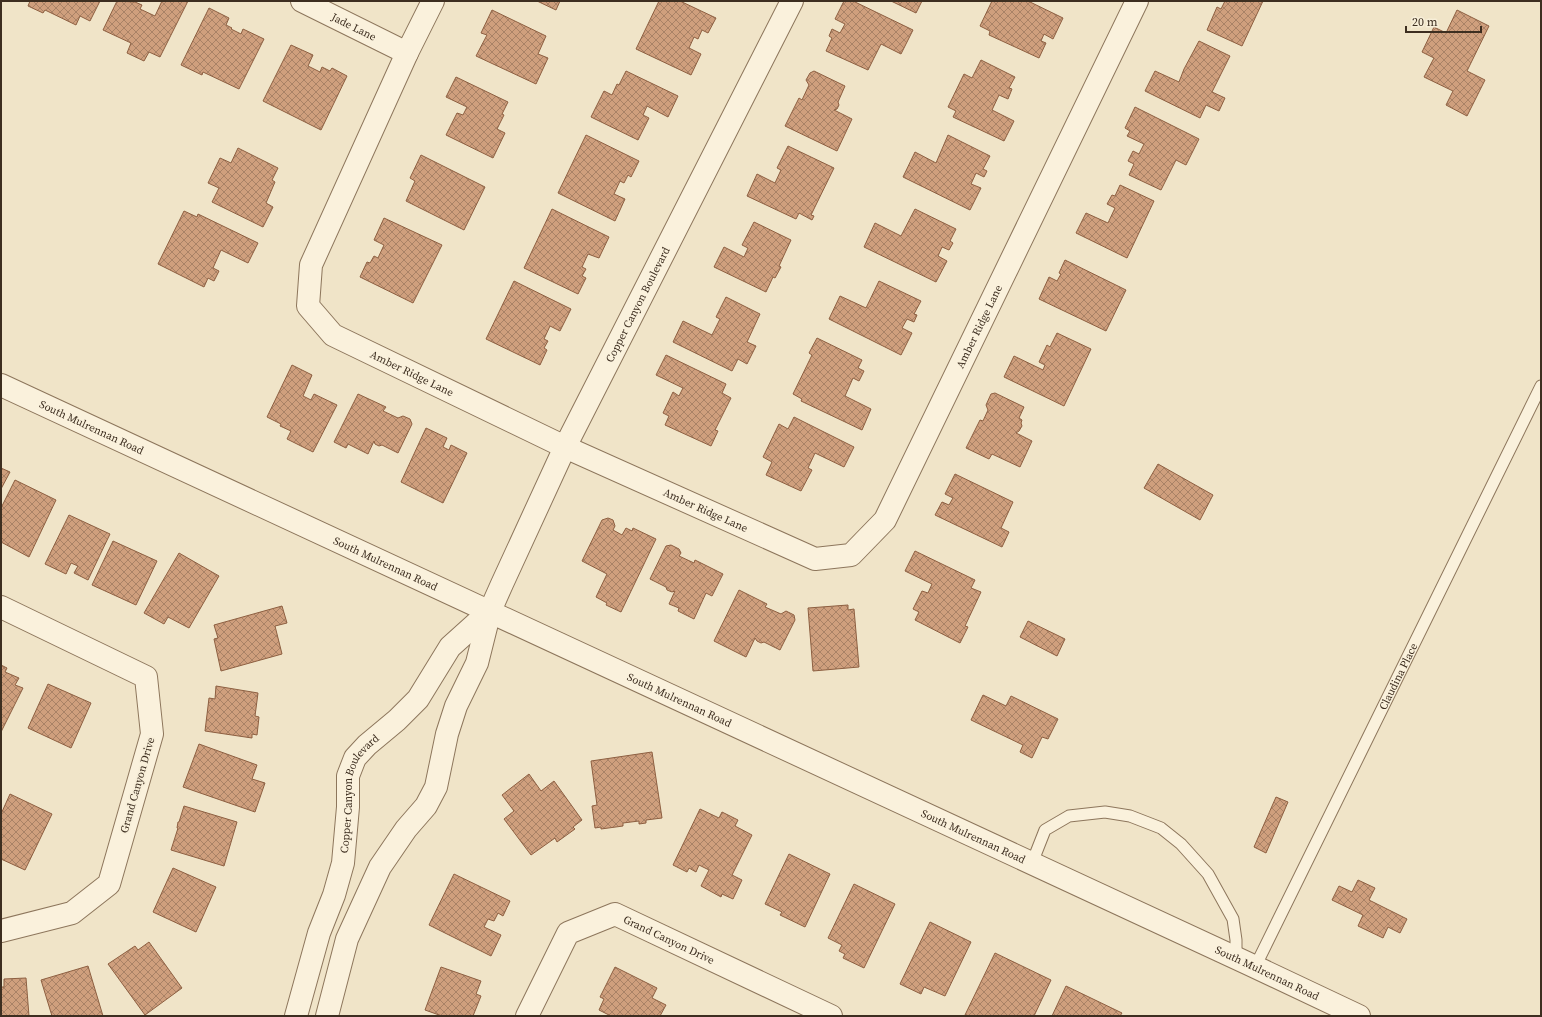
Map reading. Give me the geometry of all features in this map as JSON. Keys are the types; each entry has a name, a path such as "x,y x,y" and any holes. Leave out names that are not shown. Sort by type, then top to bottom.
{"street":[{"name":"Jade Lane","path":"302,1 407,53"},
{"name":"Amber Ridge Lane","path":"433,1 407,53 311,265 308,306 333,335 565,447 815,559 851,555 886,520 1138,1"},
{"name":"Copper Canyon Boulevard","path":"327,1016 347,939 380,867 406,829 426,806 436,787 447,734 456,706 477,663 490,611 565,447 792,1"},
{"name":"South Mulrennan Road","path":"1,385 1359,1016"},
{"name":"Grand Canyon Drive","path":"1,608 146,677 152,734 109,884 72,914 1,931"},
{"name":"Copper Canyon Boulevard","path":"296,1016 318,933 334,895 343,863 348,807 348,776 355,758 372,740 398,720 418,699 450,647 490,611"},
{"name":"Grand Canyon Drive","path":"527,1016 568,933 615,914 831,1016"}],"lane":[{"name":"Claudina Place","path":"1245,962 1541,386"},
{"path":"1032,863 1045,830 1069,816 1105,812 1130,816 1161,828 1181,844 1208,874 1233,919 1236,940 1245,962"}],"building":[{"path":"30,1 100,1 90,21 80,16 76,25 45,10 43,13 28,6"},
{"path":"117,1 135,2 142,5 140,9 155,16 162,1 188,1 160,57 149,52 144,61 127,53 131,43 103,30"},
{"path":"537,1 560,1 556,10"},
{"path":"659,1 680,1 716,18 708,33 702,30 698,39 694,37 689,48 701,54 691,75 636,49"},
{"path":"844,1 853,1 913,30 901,54 881,44 868,70 826,51 832,38 829,36 832,29 840,33 845,24 835,19"},
{"path":"891,1 922,1 916,13"},
{"path":"992,1 1028,1 1063,18 1053,39 1044,34 1041,41 1046,43 1039,58 989,35 990,31 980,26"},
{"path":"1225,1 1263,1 1242,46 1207,30 1217,7 1221,9"},
{"path":"209,8 229,18 226,25 232,28 231,29 241,34 243,29 264,39 239,89 203,72 202,75 181,65"},
{"path":"492,10 546,36 538,54 548,58 536,84 476,56 487,35 481,33"},
{"path":"1457,10 1489,26 1467,71 1485,80 1467,116 1446,105 1453,91 1424,77 1434,58 1422,52 1434,27 1446,33"},
{"path":"1199,41 1230,56 1212,92 1225,98 1219,111 1206,105 1200,118 1145,91 1155,71 1179,82 1184,69"},
{"path":"291,45 313,55 308,66 320,72 322,67 330,71 332,68 347,76 321,130 263,101"},
{"path":"981,60 1015,77 1009,88 1012,89 1008,99 999,95 992,110 1014,121 1004,141 953,117 956,111 948,107 964,74 972,78"},
{"path":"626,71 678,96 668,117 647,106 643,115 649,118 638,140 591,117 604,91 612,95 617,84 619,85"},
{"path":"814,71 845,86 838,102 839,105 837,109 834,110 852,119 837,151 785,126 799,98 802,100 809,85 806,80 810,73"},
{"path":"456,77 508,102 502,114 504,115 497,129 505,133 493,158 446,135 457,113 463,115 467,107 446,97"},
{"path":"1135,107 1199,139 1186,165 1176,160 1161,190 1129,175 1134,164 1128,161 1133,151 1139,154 1144,144 1127,136 1130,131 1125,128"},
{"path":"586,135 639,161 631,177 628,175 624,183 620,181 614,194 625,199 615,221 558,193"},
{"path":"948,135 990,156 983,169 987,171 984,177 976,173 971,184 981,188 970,210 903,177 915,152 936,163"},
{"path":"788,146 834,168 811,215 814,216 812,220 799,213 796,219 747,196 757,174 775,183 781,170 777,168"},
{"path":"238,148 278,168 272,180 275,182 266,203 273,207 263,227 212,202 219,188 208,183 220,158 231,163"},
{"path":"421,155 485,187 464,230 406,201 415,181 410,178"},
{"path":"1120,185 1154,201 1127,258 1076,233 1086,213 1108,223 1115,208 1107,204 1112,195 1115,196"},
{"path":"552,209 609,237 599,258 588,254 582,267 586,269 582,276 586,278 578,294 524,268"},
{"path":"915,209 956,229 950,241 953,243 949,250 942,247 938,256 947,261 936,282 864,247 875,223 901,236"},
{"path":"184,211 197,217 198,214 258,243 248,263 221,250 213,268 219,271 214,281 208,278 204,287 158,264"},
{"path":"384,218 442,245 413,303 360,277 367,262 370,263 374,256 378,258 384,245 374,240"},
{"path":"754,222 791,240 779,266 781,267 775,278 773,277 766,292 714,267 724,247 744,257 748,248 742,245"},
{"path":"1065,260 1126,290 1106,331 1039,299 1049,277 1057,281 1061,274 1059,273"},
{"path":"514,281 571,309 560,331 550,326 544,339 548,341 544,348 547,350 540,365 486,339"},
{"path":"879,281 921,301 914,314 917,315 914,322 907,319 902,328 912,333 901,355 829,319 840,296 866,308"},
{"path":"726,297 760,314 747,342 756,346 747,364 738,359 732,371 673,342 683,321 712,335 720,319 716,317"},
{"path":"1057,333 1091,349 1064,406 1004,377 1014,356 1043,370 1045,365 1039,362 1047,345 1050,347"},
{"path":"817,338 862,360 858,368 864,371 859,381 853,378 845,396 871,409 862,430 801,401 802,399 793,394 812,355 809,353"},
{"path":"666,355 726,384 722,393 731,398 715,430 718,431 711,446 665,425 669,416 663,413 673,392 679,396 683,388 656,375"},
{"path":"292,365 312,375 303,396 311,400 314,394 337,405 313,452 287,439 291,431 280,426 281,424 267,417"},
{"path":"995,393 1024,407 1019,418 1022,420 1022,426 1016,433 1032,441 1020,467 992,454 989,459 966,448 980,420 983,421 988,410 986,405 991,394"},
{"path":"358,394 386,407 383,411 398,418 403,416 410,419 412,424 398,453 382,445 379,446 375,444 374,441 368,454 348,444 346,448 334,442"},
{"path":"794,417 854,447 844,467 815,453 808,468 812,470 801,491 766,475 772,462 763,457 779,424 788,429"},
{"path":"426,428 447,438 443,447 449,450 451,445 467,453 443,503 401,482"},
{"path":"1158,464 1213,495 1200,520 1144,488"},
{"path":"1,468 10,472 1,489"},
{"path":"955,474 1013,502 1001,528 1009,532 1002,547 935,515 942,502 949,505 953,498 945,494"},
{"path":"15,480 56,500 29,557 1,542 1,508"},
{"path":"69,515 110,534 88,580 74,573 78,566 71,563 66,574 45,564"},
{"path":"608,518 613,520 615,526 613,530 622,535 626,528 632,531 633,528 656,539 621,612 606,605 607,603 596,597 607,574 582,561 602,520"},
{"path":"113,541 157,561 136,605 92,585"},
{"path":"671,545 679,549 681,553 679,556 694,563 695,560 723,574 712,596 706,593 694,619 678,611 679,608 669,604 675,591 672,592 667,590 666,587 650,579 666,546"},
{"path":"915,551 975,580 971,588 981,592 965,626 968,627 960,643 915,620 919,612 913,609 922,591 928,593 932,584 905,571"},
{"path":"179,553 219,576 189,628 168,617 164,624 144,613"},
{"path":"739,590 767,604 765,607 781,614 786,611 794,615 795,620 780,650 764,642 761,643 755,638 746,657 714,641"},
{"path":"848,605 848,610 854,609 859,667 813,671 808,608"},
{"path":"282,606 287,623 275,626 282,654 221,671 214,639 218,638 214,625"},
{"path":"1028,621 1065,639 1057,656 1020,637"},
{"path":"1,665 7,668 5,672 19,678 15,685 23,688 1,732"},
{"path":"48,684 91,703 71,748 28,728"},
{"path":"216,686 258,693 255,716 259,717 257,735 252,734 252,738 205,731 209,698 215,699"},
{"path":"983,695 1006,706 1011,696 1058,719 1048,739 1042,737 1032,758 1020,752 1023,745 971,720"},
{"path":"199,744 257,765 252,779 265,783 255,812 183,787"},
{"path":"652,752 662,818 646,820 646,823 639,824 639,821 623,823 623,826 601,829 601,827 595,828 592,806 597,805 591,761"},
{"path":"529,774 541,791 554,781 582,820 573,827 575,829 557,842 555,838 531,855 504,819 514,811 502,795"},
{"path":"10,794 52,814 25,870 1,859 1,814"},
{"path":"1276,797 1288,802 1266,853 1254,847"},
{"path":"184,806 237,822 224,866 171,850 178,828 178,822"},
{"path":"700,809 719,818 722,812 738,820 735,826 752,835 732,875 742,880 733,899 722,894 721,897 701,886 709,870 699,865 696,872 689,868 687,872 673,865"},
{"path":"789,854 830,874 805,927 780,915 782,912 765,904"},
{"path":"173,868 216,887 196,932 153,912"},
{"path":"454,874 510,901 503,916 498,913 494,921 488,919 484,927 501,935 491,956 429,925"},
{"path":"1358,880 1375,888 1369,900 1407,919 1400,933 1388,927 1383,938 1358,926 1363,915 1332,900 1339,886 1352,892"},
{"path":"854,884 895,904 864,968 843,958 845,954 839,951 842,945 828,938"},
{"path":"930,922 971,942 945,996 924,987 921,994 900,984"},
{"path":"149,942 182,988 145,1015 108,964 135,946 138,950"},
{"path":"995,953 1051,980 1034,1016 965,1015"},
{"path":"88,966 103,1016 52,1016 41,980"},
{"path":"441,967 481,981 476,994 481,996 473,1016 442,1016 425,1010"},
{"path":"615,967 657,988 652,998 666,1005 660,1016 611,1016 599,1010 604,999 600,997"},
{"path":"26,978 29,1016 1,1016 1,987 4,987 4,979"},
{"path":"1066,986 1122,1013 1120,1016 1052,1016"}]}
